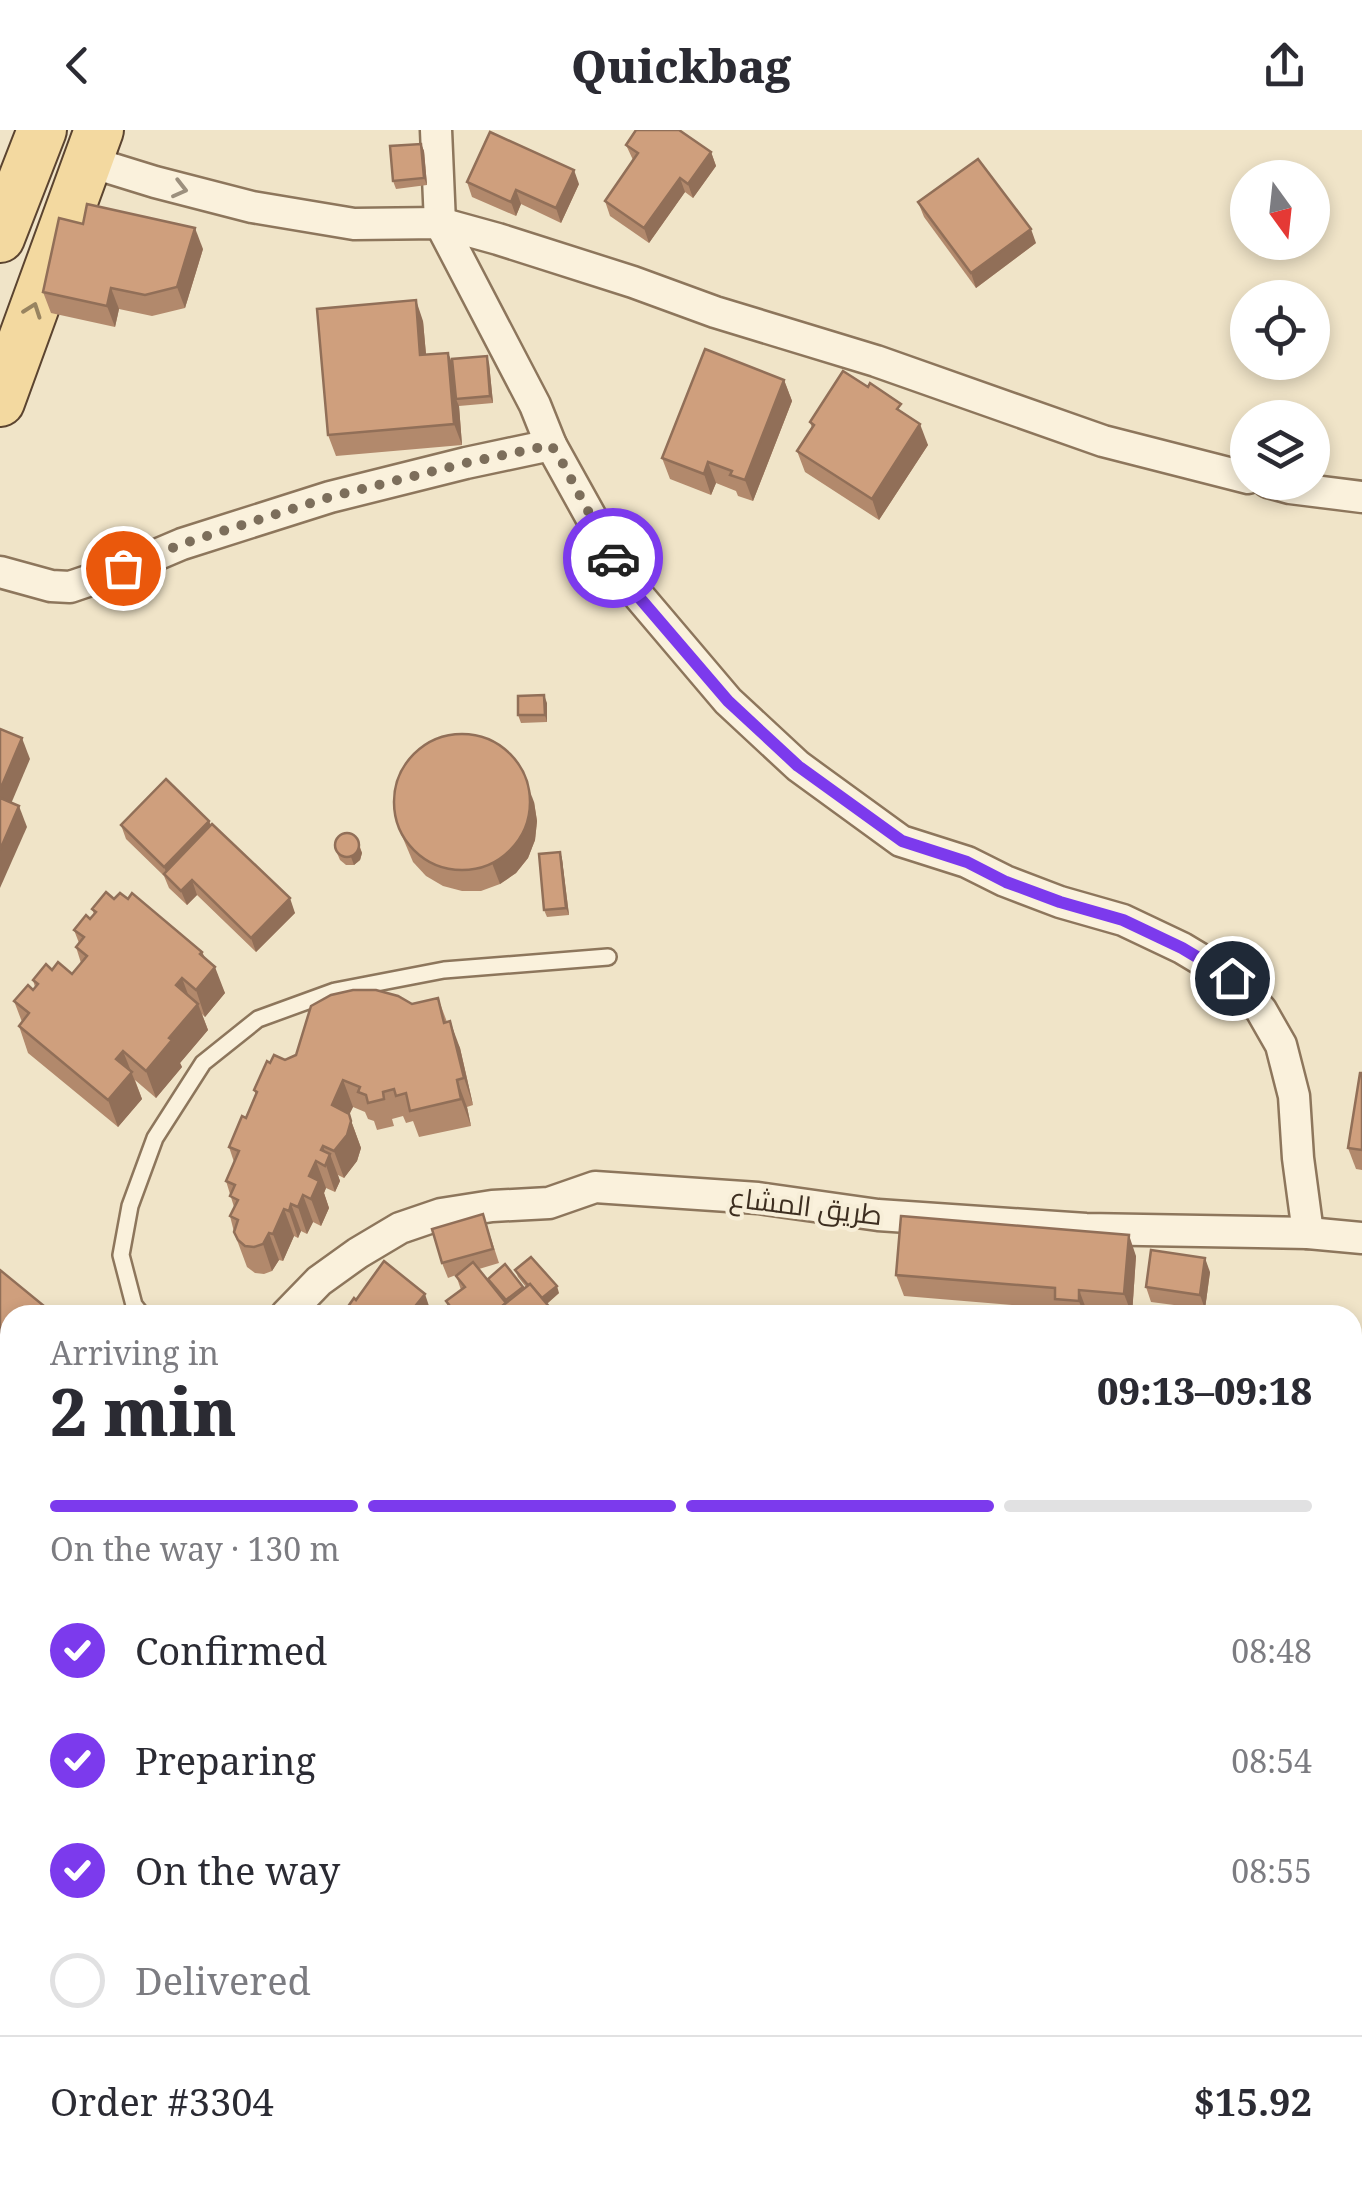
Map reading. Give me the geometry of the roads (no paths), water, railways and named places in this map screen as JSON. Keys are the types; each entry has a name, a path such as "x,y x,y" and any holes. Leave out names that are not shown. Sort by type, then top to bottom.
{"main road":[{"path":"0,238 42,130"},
{"path":"0,402 93,146"}],"street":[{"path":"436,130 440,224 536,405 551,445 626,582 728,701 798,766 902,841 967,862 1060,902 1123,920 1232,978 1261,1010 1281,1044 1294,1096 1308,1234"},
{"path":"93,146 155,182 252,206 354,224 440,224 582,265 715,312 876,361 1104,441 1230,473"},
{"path":"0,572 70,587 182,544 330,497 551,445"},
{"path":"1330,493 1362,497"},
{"name":"طريق المشاع","path":"296,1305 319,1281 400,1228 440,1214 549,1202 595,1187 758,1198 878,1215 1086,1229 1362,1238"}],"lane":[{"path":"134,1305 121,1255 130,1206 155,1138 203,1064 258,1019 335,991 444,970 608,958"}]}
